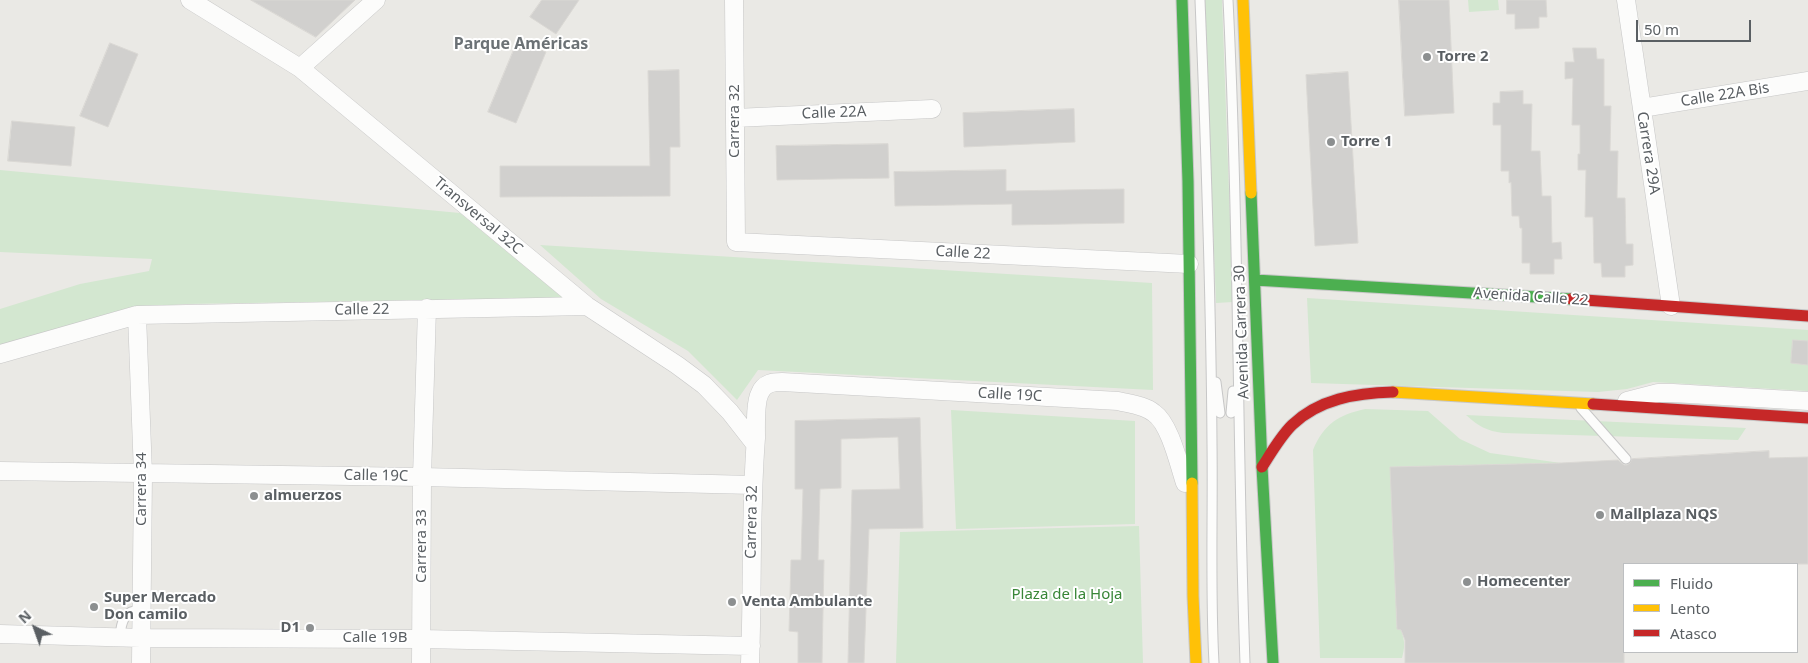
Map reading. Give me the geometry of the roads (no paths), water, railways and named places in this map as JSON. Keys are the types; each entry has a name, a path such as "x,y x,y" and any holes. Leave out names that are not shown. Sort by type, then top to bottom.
{"main road":[{"path":"1182,0 1188,171 1191,500 1196,663"},
{"name":"Avenida Carrera 30","path":"1243,0 1262,467 1273,663"},
{"name":"Avenida Calle 22","path":"1255,280 1808,316"},
{"path":"1262,467 1279,441 1295,423 1323,404 1351,395 1376,392 1406,392 1808,418"}],"street":[{"name":"Transversal 32C","path":"190,0 300,68 587,306 704,385 730,412 755,444"},
{"path":"300,68 376,0"},
{"name":"Carrera 32","path":"734,0 736,242"},
{"name":"Carrera 29A","path":"1626,0 1671,306"},
{"name":"Calle 22A Bis","path":"1642,108 1808,81"},
{"name":"Calle 22A","path":"735,118 932,109"},
{"name":"Calle 22","path":"736,242 1189,264"},
{"name":"Calle 22","path":"0,354 137,315 587,306"},
{"name":"Carrera 33","path":"421,663 422,477 426,308"},
{"name":"Carrera 34","path":"137,315 143,474 141,663"},
{"name":"Calle 19C","path":"768,384 782,382 1118,401 1140,406 1156,414 1166,428 1191,500"},
{"name":"Carrera 32","path":"751,654 752,485 759,396 763,388 768,384"},
{"path":"1612,405 1645,396 1672,393 1808,401"},
{"name":"Calle 19C","path":"0,471 422,477 752,485"},
{"name":"Calle 19B","path":"0,634 141,638 421,638 751,654"}],"lane":[{"path":"1200,0 1210,337 1212,444 1211,614 1214,663"},
{"path":"1228,0 1235,177 1238,430 1245,663"},
{"path":"1210,337 1220,413"},
{"path":"1231,413 1237,339"},
{"path":"1576,403 1626,459"},
{"path":"120,637 122,622 126,615 132,610 141,610"}],"place":[{"name":"Torre 2","path":"1427,57"},
{"name":"Torre 1","path":"1331,142"},
{"name":"almuerzos","path":"254,496"},
{"name":"Mallplaza NQS","path":"1600,515"},
{"name":"Homecenter","path":"1467,582"},
{"name":"Venta Ambulante","path":"732,602"},
{"name":"Super Mercado Don camilo","path":"94,607"},
{"name":"D1","path":"310,628"}],"district":[{"name":"Parque Américas","path":"521,44"}],"park label":[{"name":"Plaza de la Hoja","path":"1067,595"}]}
